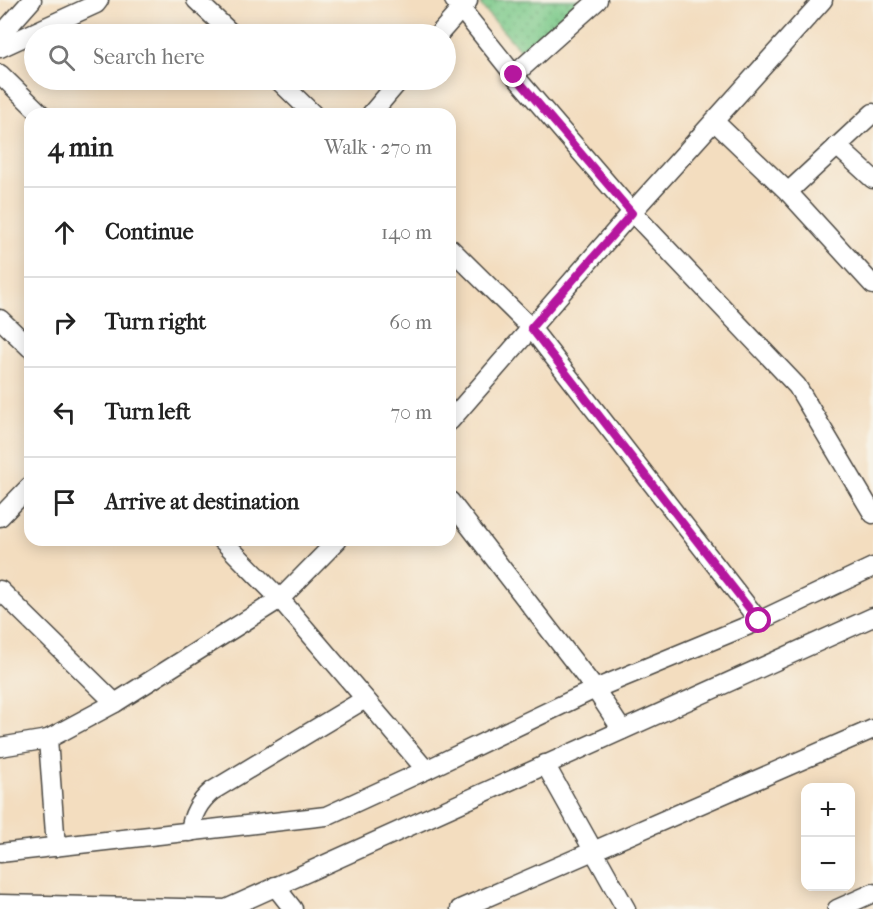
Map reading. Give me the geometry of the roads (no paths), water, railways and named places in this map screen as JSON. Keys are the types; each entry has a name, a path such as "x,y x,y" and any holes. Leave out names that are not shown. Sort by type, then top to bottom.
{"street":[{"path":"0,36 32,0"},
{"path":"52,24 96,4 99,0"},
{"path":"196,0 221,24"},
{"path":"514,75 597,0"},
{"path":"446,24 462,3 514,75 632,213 797,386 873,514"},
{"path":"456,414 714,121 814,3"},
{"path":"0,48 24,37"},
{"path":"0,74 35,108"},
{"path":"288,90 307,108"},
{"path":"376,108 391,90"},
{"path":"788,192 873,113"},
{"path":"714,121 788,192 873,285"},
{"path":"837,146 873,179"},
{"path":"456,254 531,328 759,621"},
{"path":"0,319 24,342"},
{"path":"0,517 24,492"},
{"path":"456,509 595,689 622,730"},
{"path":"228,546 280,599 426,770"},
{"path":"0,747 48,739 115,703 280,599 332,546"},
{"path":"0,853 326,816 595,689 759,621 873,567"},
{"path":"0,590 115,703"},
{"path":"0,904 86,908 226,909 873,617"},
{"path":"190,831 198,806 212,791 365,699"},
{"path":"460,909 873,729"},
{"path":"48,739 56,847"},
{"path":"545,764 626,909"},
{"path":"275,886 294,909"},
{"path":"837,909 873,893"}]}
